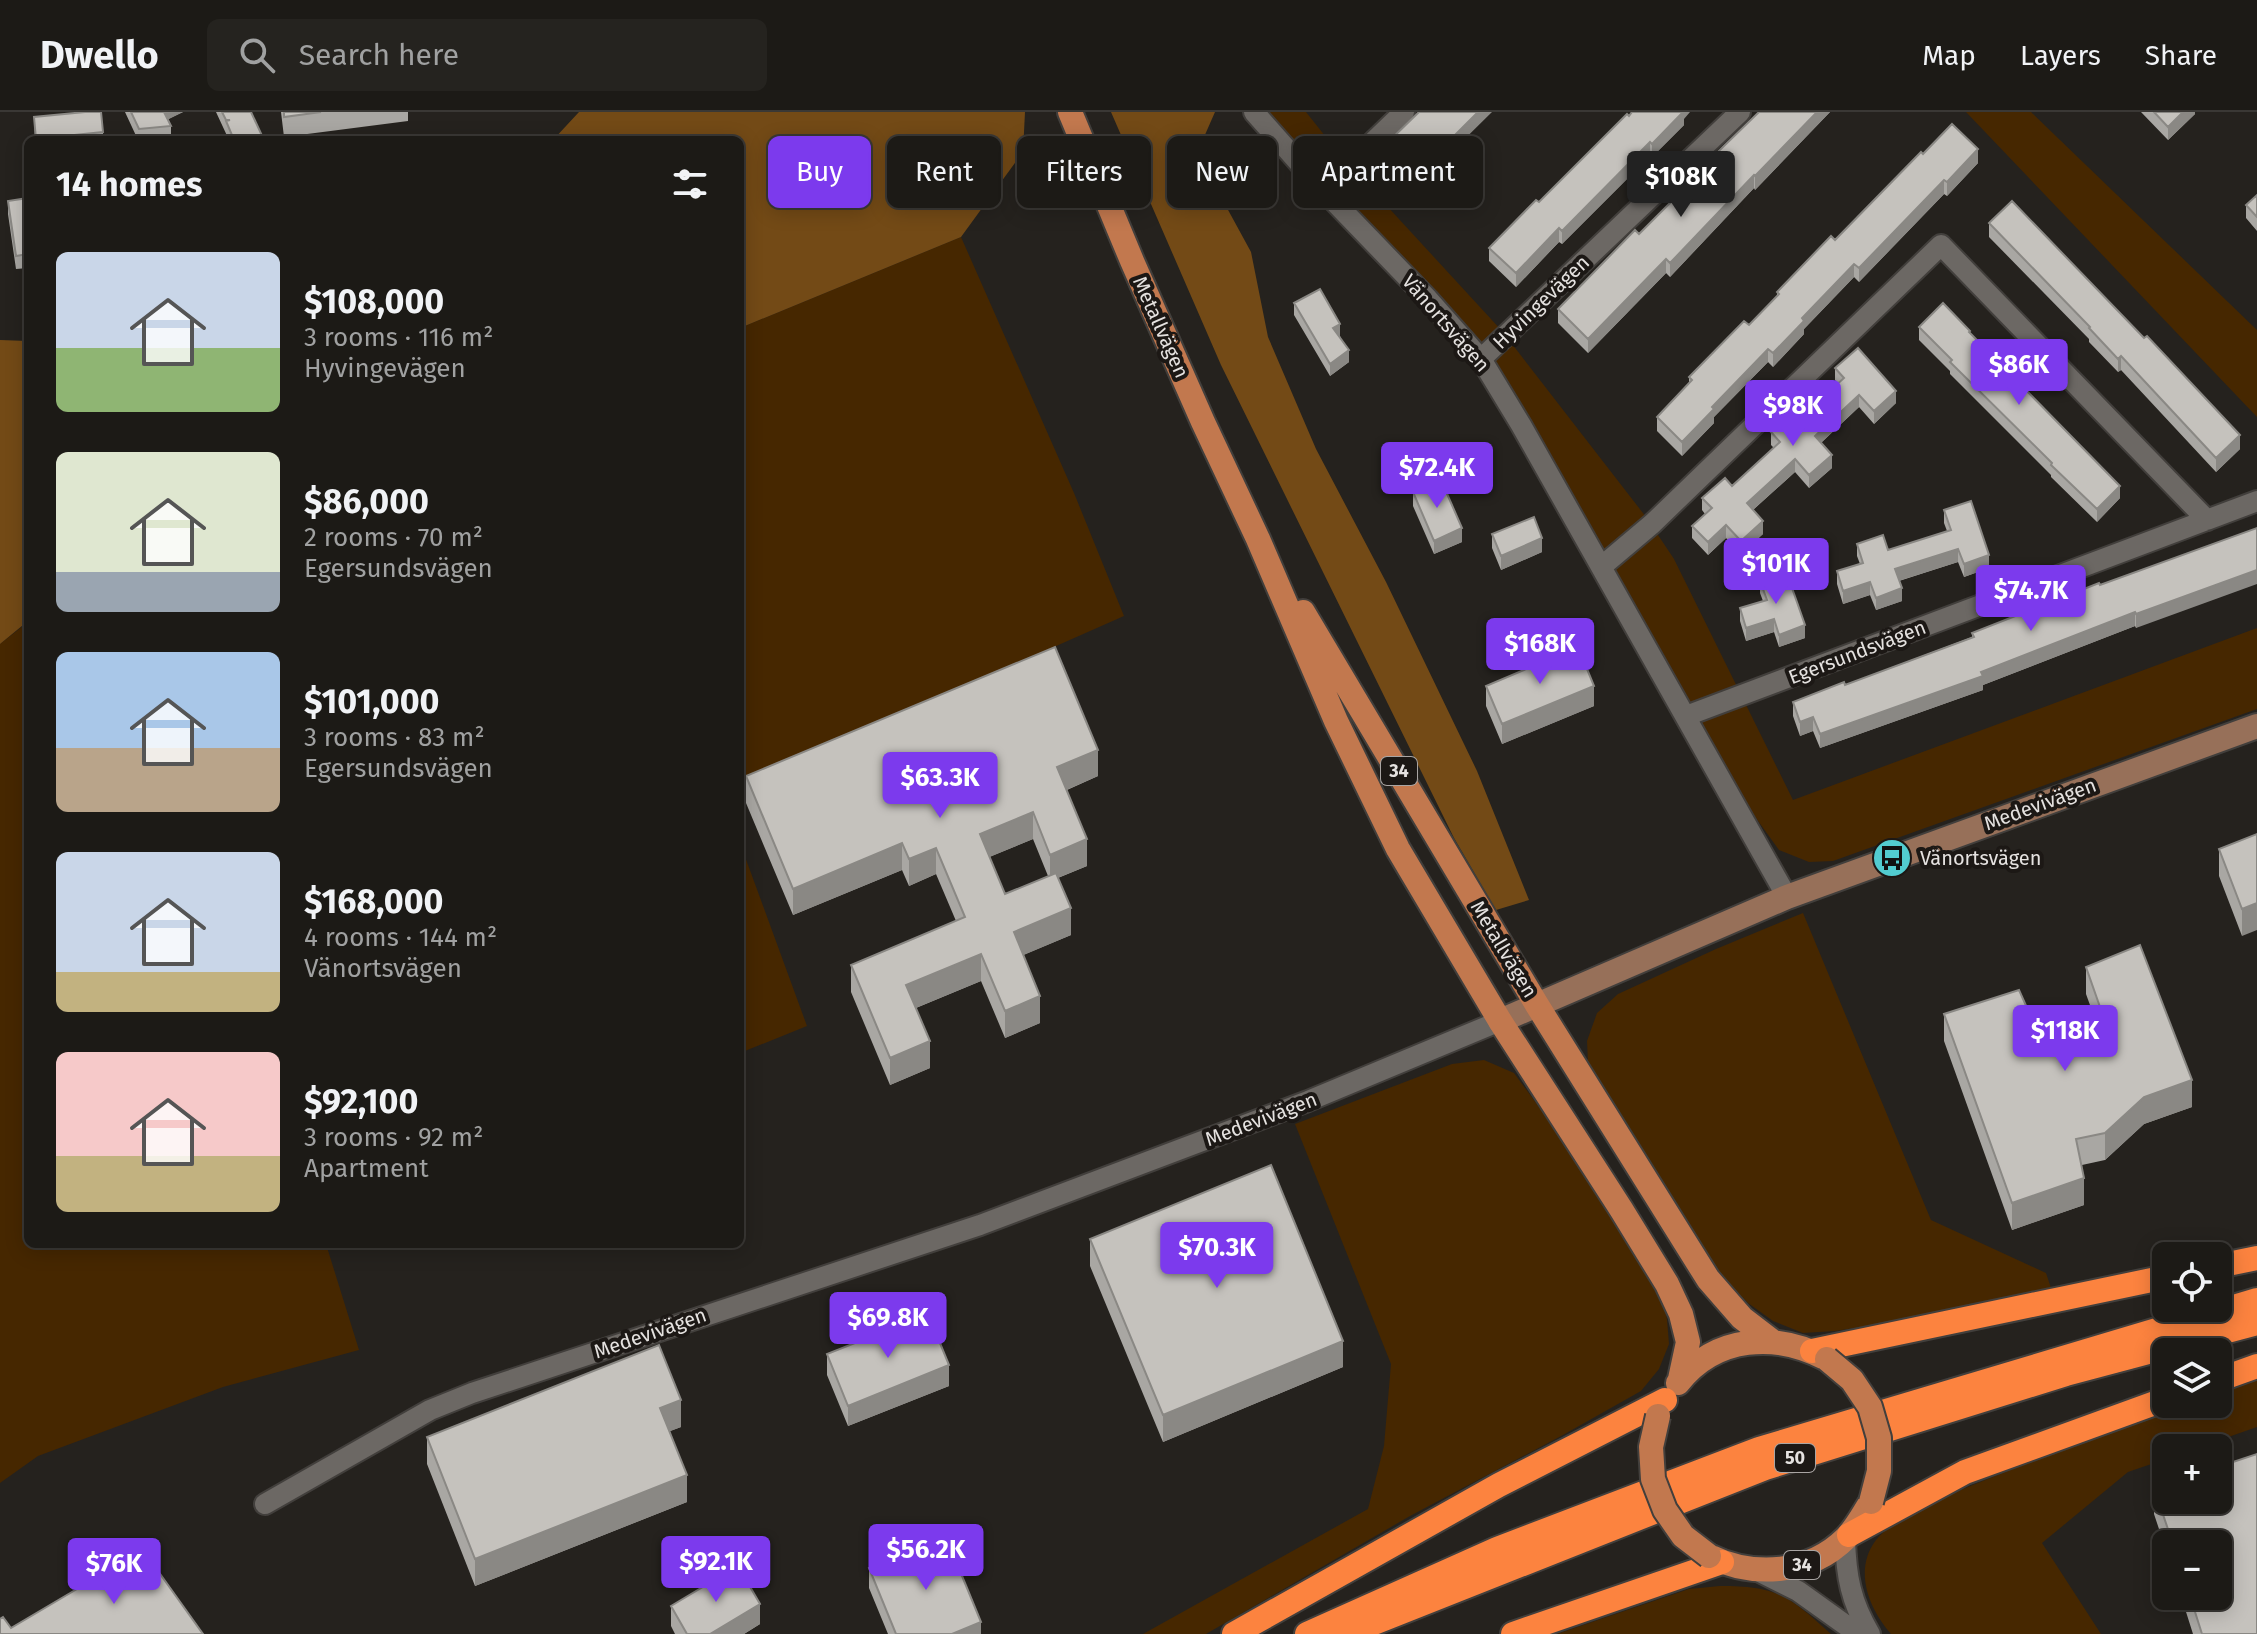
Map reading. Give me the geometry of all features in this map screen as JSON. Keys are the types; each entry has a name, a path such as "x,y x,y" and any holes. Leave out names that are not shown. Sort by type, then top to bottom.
{"highway":[{"path":"2232,1263 2257,1258"},
{"path":"1820,1355 2152,1280"},
{"name":"50","path":"1307,1634 1497,1549 1759,1449 2257,1300"},
{"name":"50","path":"1346,1634 1765,1468 2066,1374 2257,1323"},
{"path":"2232,1375 2257,1366"},
{"path":"1847,1537 1965,1472 2152,1404"},
{"path":"1234,1634 1499,1485 1662,1408"},
{"path":"1513,1634 1715,1559"}],"main road":[{"name":"Metallvägen","path":"1070,112 1132,261 1258,539 1336,721 1398,849 1500,1021 1667,1284 1681,1314 1688,1342 1680,1379"},
{"name":"Metallvägen","path":"1258,539 1365,713 1537,1005 1708,1279 1742,1318 1772,1341"},
{"name":"34","path":"1772,1341 1792,1344 1820,1355 1852,1380 1870,1407 1879,1438 1879,1471 1871,1502 1847,1537 1826,1554 1805,1564 1758,1571 1715,1559 1683,1536 1665,1510 1653,1479 1651,1447 1662,1408 1680,1379 1699,1362 1721,1350 1746,1342 1772,1341"}],"street":[{"name":"Vänortsvägen","path":"1254,112 1293,156"},
{"path":"1379,136 1404,112"},
{"name":"Hyvingevägen","path":"1481,359 1740,112"},
{"name":"Vänortsvägen","path":"1340,208 1481,359 1787,897"},
{"path":"1601,567 1652,524 1941,245 2207,520"},
{"name":"Egersundsvägen","path":"1686,716 2257,501"},
{"name":"Medevivägen","path":"265,1504 430,1410 472,1393 980,1225 1308,1101 1787,897 2257,726"},
{"path":"1847,1537 1846,1568 1850,1591 1870,1634"},
{"path":"1758,1571 1798,1591 1858,1634"}],"shaded area":[{"path":"579,112 1025,112 1024,136 1017,136 1017,160 1001,182 1001,136 887,136 887,208 982,208 961,237 744,326 744,136 557,136"},
{"path":"1111,112 1215,112 1204,136 1167,136 1167,208 1227,208 1251,252 1268,337 1316,449 1386,582 1477,771 1529,900 1496,910 1454,838 1221,365 1151,204 1151,136 1121,136"},
{"path":"1255,112 1306,112 1325,136 1293,136 1293,167 1277,144 1277,136 1272,136"},
{"path":"1966,112 2031,112 2257,330 2257,417"},
{"path":"1327,208 1389,208 1502,331 1646,517 1674,559 1793,800 2257,628 2257,709 1833,861 1809,862 1779,850 1680,713 1471,362"},
{"path":"961,237 1074,493 1124,616 744,784 744,326"},
{"path":"0,340 24,341 24,624 0,644"},
{"path":"24,625 24,1248 327,1248 359,1350 223,1387 38,1456 0,1483 0,644"},
{"path":"744,854 807,1026 744,1051"},
{"path":"1803,913 1931,1220 2046,1273 2051,1288 1887,1323 1803,1333 1773,1321 1748,1303 1723,1277 1691,1234 1588,1062 1587,1041 1597,1013 1618,994"},
{"path":"1484,1060 1514,1073 1572,1152 1661,1296 1669,1344 1659,1369 1641,1391 1410,1516 1206,1634 1143,1634 1368,1509 1384,1446 1391,1364 1295,1124 1452,1064"},
{"path":"2257,1379 2257,1427 2232,1436 2152,1434 2152,1464 2128,1472 2042,1543 2101,1634 1891,1634 1883,1624 1871,1601 1865,1576 1869,1552 1883,1532 1957,1492 2152,1417 2232,1418 2232,1388"},
{"path":"1720,1586 1756,1588 1782,1596 1804,1610 1831,1634 1557,1634 1689,1589"}],"building":[{"path":"101,112 103,132 36,136 34,117"},
{"path":"131,112 164,112 171,126 139,129"},
{"path":"222,112 251,112 262,136 232,136 226,121 230,120 226,120"},
{"path":"284,112 321,112 284,117"},
{"path":"1419,112 1478,112 1454,136 1394,136"},
{"path":"1632,112 1683,112 1562,231 1559,228 1516,273 1489,248"},
{"path":"1759,112 1817,112 1670,263 1666,259 1588,339 1558,309 1635,230 1639,234"},
{"path":"2154,112 2183,112 2168,127"},
{"path":"1952,124 1978,149 1859,268 1854,264 1773,353 1768,349 1682,442 1657,417 1692,380 1689,377 1744,321 1749,325 1831,236 1835,240"},
{"path":"2257,195 2257,217 2246,205"},
{"path":"24,199 24,255 16,256 8,201"},
{"path":"2012,201 2144,338 2147,336 2240,435 2216,458 2121,356 2118,359 1989,223"},
{"path":"1320,289 1340,324 1333,328 1349,350 1330,364 1294,303"},
{"path":"1943,303 2120,486 2097,509 1919,327"},
{"path":"1858,348 1896,391 1874,411 1859,395 1815,436 1832,455 1809,475 1795,459 1747,503 1763,521 1741,541 1726,525 1708,542 1692,526 1712,508 1702,498 1725,478 1732,486 1780,442 1771,432 1793,412 1799,419 1844,378 1835,368"},
{"path":"1441,480 1462,528 1434,541 1413,492"},
{"path":"1971,501 1989,555 1964,564 1958,549 1895,569 1902,588 1876,598 1870,582 1843,591 1837,571 1863,563 1857,544 1883,535 1888,550 1951,530 1944,510"},
{"path":"1534,517 1542,538 1501,556 1492,534"},
{"path":"2257,528 2257,570 2135,612 1981,672 1983,676 1820,734 1813,717 1800,722 1793,702 1974,637 1972,633 2099,583"},
{"path":"1786,571 1805,625 1779,635 1774,619 1746,628 1740,608 1767,600 1760,581"},
{"path":"1055,647 1098,750 1057,767 1087,839 1050,855 1033,812 980,834 1005,894 1056,873 1071,908 1014,932 1040,996 1005,1011 981,954 906,985 930,1041 890,1058 851,965 965,917 936,848 909,859 902,843 793,889 746,776"},
{"path":"1578,647 1594,686 1502,724 1486,686"},
{"path":"2257,834 2257,903 2242,909 2219,849"},
{"path":"2140,945 2192,1080 2144,1097 2105,1133 2076,1139 2084,1178 2012,1203 1944,1014 2019,990 2045,1048 2107,1027 2086,967"},
{"path":"1271,1165 1343,1341 1163,1415 1090,1239"},
{"path":"928,1314 949,1365 848,1406 827,1354"},
{"path":"659,1345 681,1400 660,1408 687,1475 475,1559 427,1437"},
{"path":"2257,1454 2257,1634 2202,1634 2194,1610 2232,1610 2232,1530 2168,1530 2163,1514 2232,1514 2232,1462"},
{"path":"946,1537 981,1622 952,1634 896,1634 869,1568"},
{"path":"143,1550 203,1634 0,1634 0,1619 3,1617 11,1628"},
{"path":"738,1566 760,1604 710,1634 687,1634 671,1606"}],"place":[{"name":"Vänortsvägen","path":"1892,858"}]}
